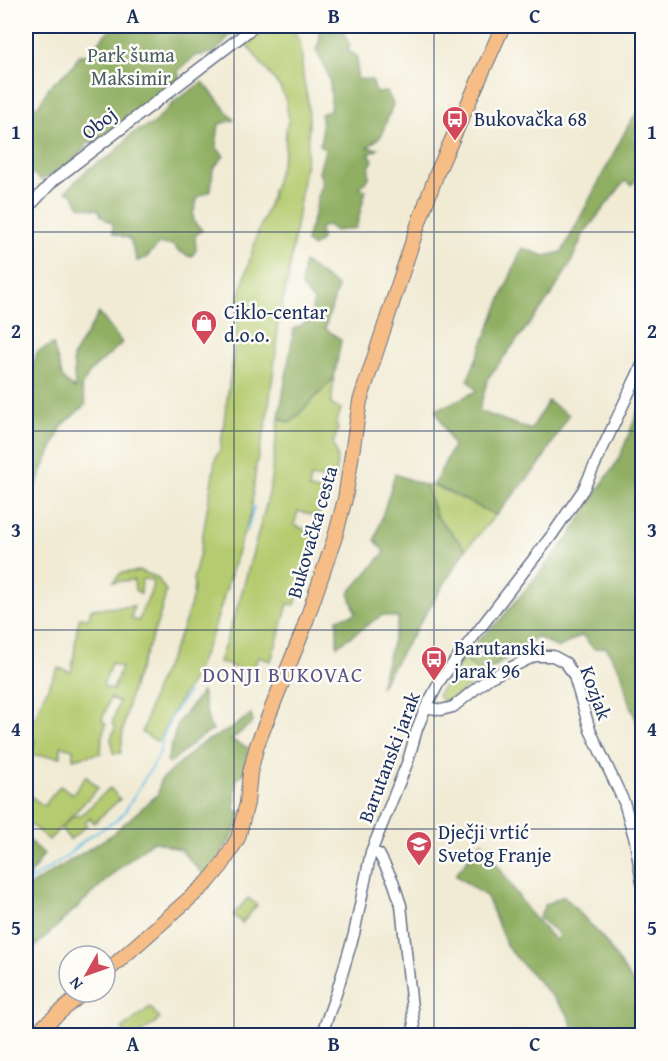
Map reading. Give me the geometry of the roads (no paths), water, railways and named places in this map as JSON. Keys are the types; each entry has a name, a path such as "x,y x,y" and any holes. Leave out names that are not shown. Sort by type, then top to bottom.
{"main road":[{"name":"Bukovačka cesta","path":"117,962 207,882 222,865 238,838 257,746 302,633 345,499 353,458 356,421 363,390 437,173 503,26"},
{"path":"32,1035 69,1004"}],"street":[{"name":"Oboj","path":"26,210 53,181 255,26"},
{"name":"Barutanski jarak","path":"321,1035 354,934 371,852 408,761 426,707 441,679 550,538 577,498 594,468 642,365"},
{"name":"Kozjak","path":"426,707 441,710 453,706 489,678 535,656 553,656 566,663 574,676 590,730 624,802 635,840 642,884"},
{"path":"371,852 379,854 393,881 401,905 415,1035"}],"waterway":[{"path":"247,531 254,507"},
{"path":"26,883 67,856 87,838 117,820 124,813 159,755 163,736 172,716 188,692"}],"place":[{"name":"Bukovačka 68","path":"455,142"},
{"name":"Ciklo-centar d.o.o.","path":"204,346"},
{"name":"Barutanski jarak 96","path":"434,682"},
{"name":"Dječji vrtić Svetog Franje","path":"419,867"}],"district":[{"name":"DONJI BUKOVAC","path":"283,675"}],"park label":[{"name":"Park šuma Maksimir","path":"131,66"}]}
